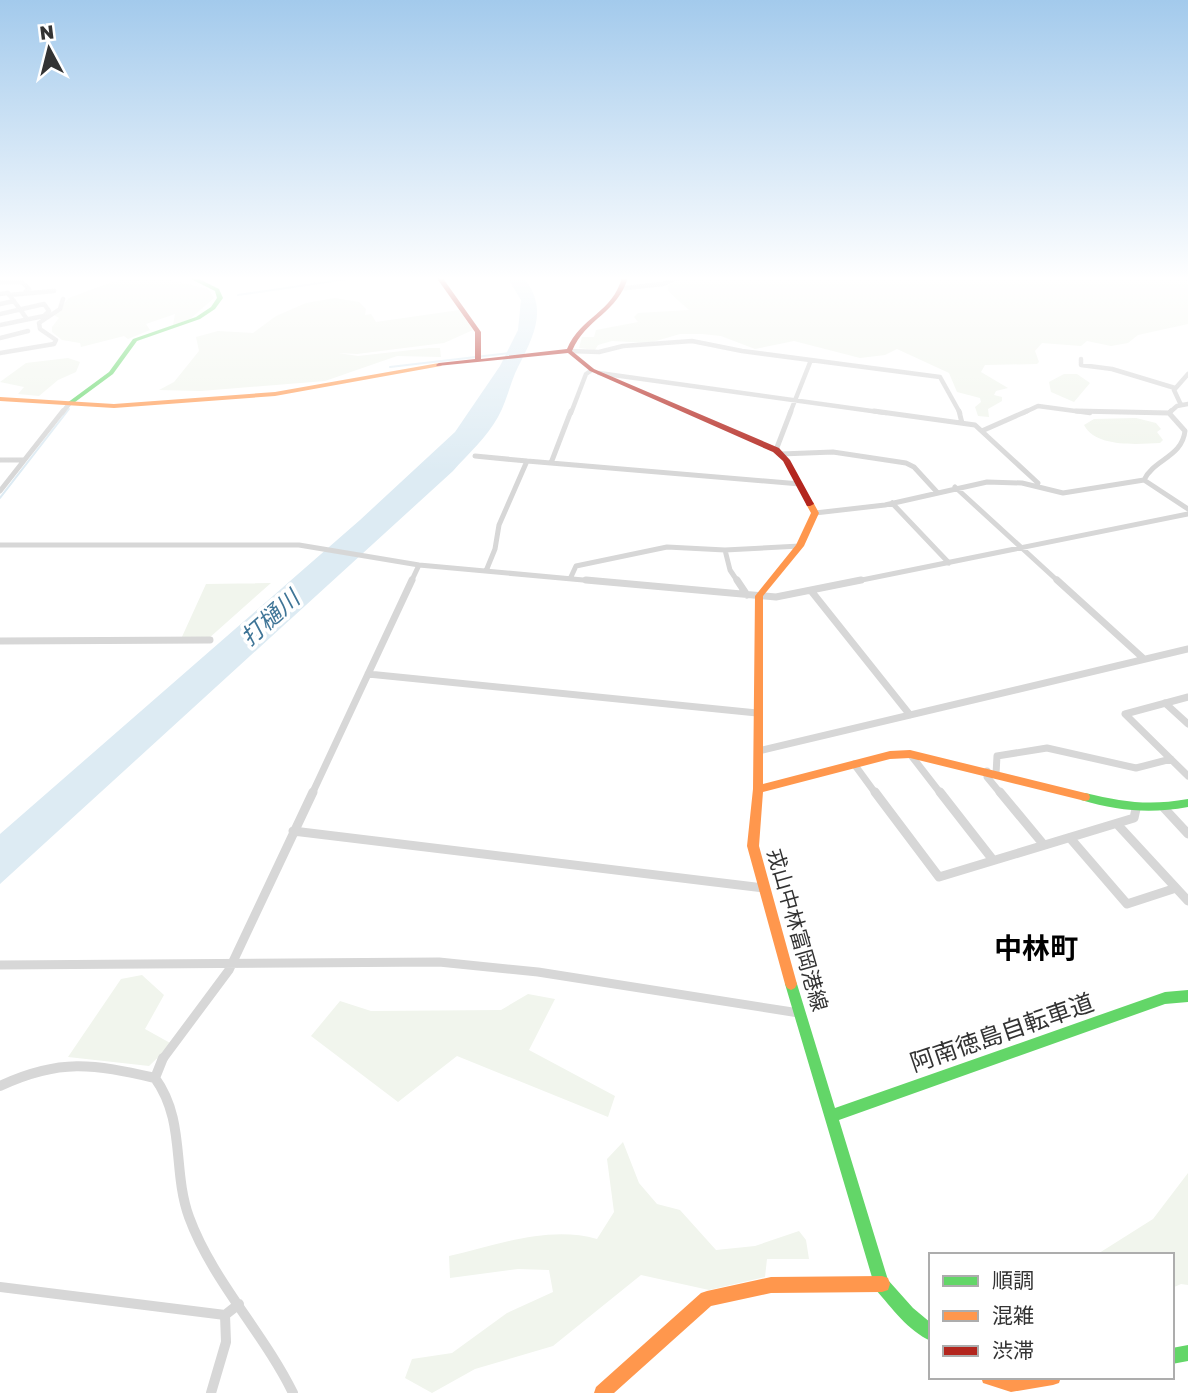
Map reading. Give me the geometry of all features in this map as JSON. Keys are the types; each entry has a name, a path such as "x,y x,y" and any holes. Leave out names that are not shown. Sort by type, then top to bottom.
{"main road":[{"path":"69,404 111,373 134,342"},
{"path":"478,342 478,361"},
{"path":"569,351 571,342"},
{"path":"0,399 135,405 284,393 407,368 569,351 595,371 778,452 800,484 815,513 812,525 800,546 759,596"},
{"name":"戎山中林富岡港線","path":"759,596 758,789 752,833 764,888 799,1013 882,1284"},
{"path":"758,789 854,764 909,754 1136,809 1164,808 1188,803"},
{"name":"阿南徳島自転車道","path":"832,1116 1165,998 1188,996"},
{"path":"602,1393 706,1299 724,1293 774,1285 882,1284 907,1314 929,1330"},
{"path":"993,1379 1013,1389 1046,1379"}],"street":[{"path":"0,353 37,349 55,342"},
{"path":"569,351 599,352 623,346 678,342"},
{"path":"697,342 742,351 944,378 962,414 962,423"},
{"path":"1081,359 1081,365 1112,369 1175,388"},
{"path":"811,360 778,452 833,452 905,463 914,467 936,491"},
{"path":"551,463 586,374 595,371 962,423 984,429 1037,486"},
{"path":"1175,388 1184,382 1188,374"},
{"path":"1175,388 1177,400 1185,404"},
{"path":"0,491 69,404"},
{"path":"984,429 1038,406 1092,413 1170,413 1185,404"},
{"path":"1144,480 1150,467 1166,460 1183,444 1185,431 1170,413"},
{"path":"475,456 800,484"},
{"path":"0,460 24,460"},
{"path":"486,571 495,549 499,525 527,461"},
{"path":"815,513 892,503 955,487 1007,481 1072,492 1144,480 1188,509"},
{"path":"955,487 1144,659"},
{"path":"892,503 949,563"},
{"path":"0,545 320,547 365,558 419,565 747,595 789,596 1188,514"},
{"path":"570,579 576,566 667,547 725,550 800,546"},
{"path":"725,550 730,570 747,595"},
{"path":"155,1078 160,1062 232,964 419,565"},
{"path":"812,592 910,715"},
{"path":"0,641 210,640"},
{"path":"758,751 1188,649"},
{"path":"368,674 757,713"},
{"path":"1188,697 1125,714 1188,776"},
{"path":"1165,703 1188,724"},
{"path":"1044,845 987,777 992,773 996,756 1043,748 1126,768 1171,759"},
{"path":"909,754 993,860"},
{"path":"854,764 939,877 1135,818 1136,809"},
{"path":"1164,808 1188,834"},
{"path":"1117,824 1188,901"},
{"path":"293,831 764,888"},
{"path":"1070,838 1127,904 1176,888"},
{"path":"0,965 372,961 486,966 799,1013"},
{"path":"0,1086 40,1070 61,1066 80,1066 155,1078 165,1090 176,1114 183,1196 195,1230 239,1304 270,1348 293,1393"},
{"path":"0,1287 225,1315 239,1304"},
{"path":"211,1393 226,1342 225,1315"}],"shaded area":[{"path":"74,342 101,342 81,347 80,343"},
{"path":"197,342 446,342 357,354 338,353 358,356 440,348 441,357 397,356 325,381 201,391 159,390 174,382 199,351"},
{"path":"581,342 608,342 598,345 595,350 579,348"},
{"path":"737,342 789,342 755,349"},
{"path":"798,342 1086,342 1081,346 1042,343 1035,351 1039,362 1037,364 985,365 981,372 1008,388 996,391 994,395 1002,397 1002,401 988,409 989,417 978,416 975,407 981,402 980,398 957,392 949,373 897,349 885,355 860,358"},
{"path":"1092,342 1129,342 1111,346"},
{"path":"68,358 80,362 76,372 58,380 39,396 18,394 24,387 0,382 26,363"},
{"path":"1064,374 1077,374 1090,383 1074,402 1051,392 1049,382"},
{"path":"1136,418 1156,423 1161,429 1157,432 1163,440 1160,443 1118,443 1098,438 1084,425 1094,419"},
{"path":"271,583 208,639 181,639 206,584"},
{"path":"142,975 164,995 145,1029 172,1044 149,1066 68,1057 121,979"},
{"path":"528,994 555,999 529,1050 615,1096 608,1117 457,1056 398,1102 311,1036 340,1001 371,1011 501,1010"},
{"path":"623,1142 639,1183 657,1204 680,1210 716,1250 755,1246 799,1231 806,1240 809,1259 767,1259 765,1277 709,1290 641,1275 553,1346 475,1369 432,1393 405,1378 412,1359 452,1353 507,1313 553,1292 549,1270 518,1269 450,1278 449,1256 541,1235 579,1235 597,1239 614,1212 607,1159"},
{"path":"1188,1173 1188,1285 1174,1287 1174,1253 1099,1253 1153,1219"}],"water":[{"name":"打樋川","path":"512,342 530,342 494,424 453,471 0,884 0,834 360,520 455,432 500,366"}],"waterway":[{"path":"390,367 510,353"},
{"path":"0,498 69,409"}],"traffic: fast":[{"path":"69,404 111,373 134,342"},
{"path":"1085,797 1136,807 1188,803"},
{"path":"791,984 882,1284 907,1314 929,1331"},
{"path":"832,1116 1165,998 1188,996"},
{"path":"1174,1356 1188,1353"}],"traffic: slow":[{"path":"0,399 114,406 275,394 439,365"},
{"path":"791,984 753,846 758,789 759,596 800,546 815,513 810,504"},
{"path":"758,789 890,755 910,754 1085,797"},
{"path":"602,1393 707,1299 771,1285 882,1284"},
{"path":"995,1379 1011,1384 1041,1379"}],"traffic: jam":[{"path":"478,342 478,361"},
{"path":"573,342 569,351 592,370 776,450 786,460 810,504"},
{"path":"439,365 569,351"}],"district":[{"name":"中林町","path":"1036,948"}]}
